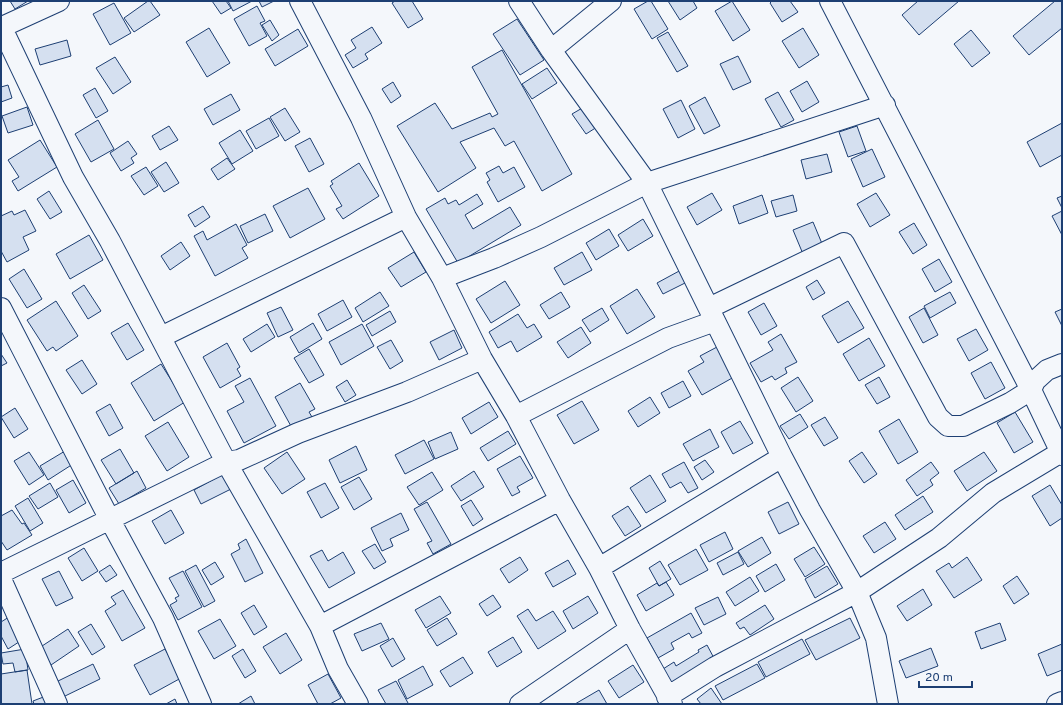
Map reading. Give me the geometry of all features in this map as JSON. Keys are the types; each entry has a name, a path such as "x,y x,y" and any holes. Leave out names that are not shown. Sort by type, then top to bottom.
{"street":[{"path":"59,1 1,27 73,177 161,337 226,462 320,626 338,669 358,704"},
{"path":"300,1 361,118 406,217 442,278 482,359 516,416 560,500 599,568 630,629 670,701 716,668 857,592 939,538 992,493 1061,454 1031,390 830,1"},
{"path":"519,1 551,50 647,183 782,457 810,510 857,592 876,638 888,704"},
{"path":"551,50 611,1"},
{"path":"442,278 494,258 541,237 647,183 885,105"},
{"path":"161,337 406,217"},
{"path":"516,416 668,338 844,243 938,417 948,426 964,426 1010,403 1031,390 1034,381 1047,370 1062,364"},
{"path":"1,308 110,520 163,618 201,704"},
{"path":"1,573 226,462 239,460 298,433 407,392 482,359"},
{"path":"599,568 782,457"},
{"path":"320,626 560,500"},
{"path":"1,579 57,704"},
{"path":"520,704 630,629"},
{"path":"1057,704 1062,702"}],"building":[{"path":"10,1 28,1 15,9"},
{"path":"150,1 160,15 134,32 124,18"},
{"path":"212,1 226,1 231,8 221,14"},
{"path":"228,1 252,1 233,11"},
{"path":"259,1 274,1 262,7"},
{"path":"395,1 412,1 423,19 408,28 392,3"},
{"path":"648,1 651,1 668,29 652,39 634,9"},
{"path":"668,1 693,1 697,8 680,20"},
{"path":"732,1 750,30 733,41 715,11"},
{"path":"772,1 790,1 798,12 782,22 770,3"},
{"path":"918,1 959,1 919,35 902,15"},
{"path":"1055,1 1062,1 1062,28 1029,55 1013,36"},
{"path":"114,3 131,33 110,45 93,14"},
{"path":"257,6 265,21 260,23 267,36 249,46 234,19"},
{"path":"517,19 544,60 520,75 493,34"},
{"path":"270,20 279,35 272,41 262,25"},
{"path":"372,27 382,43 365,54 368,59 353,68 345,55 356,48 351,40"},
{"path":"209,28 230,63 207,77 186,42"},
{"path":"803,28 819,55 799,68 782,41"},
{"path":"298,29 308,46 275,66 265,49"},
{"path":"971,30 990,53 972,67 954,44"},
{"path":"668,32 688,66 677,72 657,38"},
{"path":"67,40 71,56 40,65 35,49"},
{"path":"502,50 572,174 542,191 514,141 505,146 494,128 460,142 476,168 438,192 397,126 435,103 452,129 490,113 492,117 498,114 472,67"},
{"path":"738,56 751,82 733,90 720,64"},
{"path":"115,57 131,82 113,94 96,68"},
{"path":"547,68 557,83 532,99 522,84"},
{"path":"807,81 819,102 802,112 790,91"},
{"path":"393,82 401,96 391,103 382,89"},
{"path":"8,85 12,98 1,102 1,87"},
{"path":"95,88 108,111 96,118 83,95"},
{"path":"778,92 794,120 781,127 765,99"},
{"path":"231,94 240,110 213,125 204,109"},
{"path":"705,97 720,126 704,134 689,106"},
{"path":"681,100 695,129 678,138 663,109"},
{"path":"27,107 33,125 8,133 2,116"},
{"path":"584,107 597,127 586,134 572,114"},
{"path":"285,108 300,132 285,141 270,117"},
{"path":"269,118 279,136 256,149 246,131"},
{"path":"98,120 114,149 91,162 75,134"},
{"path":"1062,123 1062,155 1040,167 1027,142"},
{"path":"169,126 178,140 160,150 152,136"},
{"path":"857,126 866,151 848,157 839,132"},
{"path":"240,130 253,151 232,164 219,143"},
{"path":"310,138 324,164 309,172 295,146"},
{"path":"40,140 57,167 18,191 12,181 19,177 8,160"},
{"path":"128,141 137,154 131,158 134,163 121,171 110,153"},
{"path":"872,149 885,177 863,187 851,159"},
{"path":"827,154 832,172 806,179 801,160"},
{"path":"227,158 235,169 218,180 211,169"},
{"path":"166,162 179,183 164,192 151,172"},
{"path":"359,163 379,196 343,219 336,209 342,206 330,186 333,184 331,181"},
{"path":"499,166 503,173 514,167 525,187 498,202 487,182 490,180 486,173"},
{"path":"146,167 158,186 144,195 131,176"},
{"path":"308,188 325,219 290,238 273,206"},
{"path":"49,191 62,212 50,219 37,199"},
{"path":"712,193 722,210 697,225 687,207"},
{"path":"876,193 890,215 870,227 857,204"},
{"path":"477,194 483,204 465,215 473,229 510,207 521,225 458,263 426,209 445,198 448,204 456,200 459,205"},
{"path":"762,195 768,213 739,224 733,206"},
{"path":"793,195 797,211 776,217 771,201"},
{"path":"1062,196 1062,208 1057,198"},
{"path":"203,206 210,217 195,227 188,215"},
{"path":"25,210 36,231 23,237 29,250 7,262 1,251 1,216 12,211 14,215"},
{"path":"1062,211 1062,235 1052,216"},
{"path":"265,214 273,231 248,243 240,226"},
{"path":"643,219 653,236 628,251 618,235"},
{"path":"813,222 823,246 803,254 793,230"},
{"path":"914,223 927,245 913,254 899,232"},
{"path":"236,224 247,245 242,248 248,258 215,276 194,236 203,231 207,240"},
{"path":"609,229 619,246 596,260 586,243"},
{"path":"89,235 103,260 70,279 56,254"},
{"path":"181,242 190,256 170,270 161,256"},
{"path":"414,252 426,272 401,287 388,268"},
{"path":"582,252 592,270 564,285 554,268"},
{"path":"939,259 952,282 935,292 922,269"},
{"path":"24,269 42,299 27,308 9,279"},
{"path":"681,270 687,282 663,294 657,283"},
{"path":"817,280 825,293 813,300 806,287"},
{"path":"505,281 520,305 491,323 476,299"},
{"path":"84,285 101,311 88,319 72,293"},
{"path":"637,289 655,317 627,334 610,306"},
{"path":"380,292 389,306 363,322 355,308"},
{"path":"561,292 570,307 549,319 540,305"},
{"path":"950,292 956,303 930,318 924,306"},
{"path":"343,300 352,317 327,331 318,314"},
{"path":"56,301 78,336 56,351 53,347 47,351 27,320"},
{"path":"848,301 864,328 838,343 822,316"},
{"path":"764,303 777,326 761,335 748,312"},
{"path":"281,307 293,330 278,337 267,313"},
{"path":"602,308 609,320 590,332 582,320"},
{"path":"924,308 938,335 923,343 909,317"},
{"path":"1062,309 1062,326 1055,312"},
{"path":"390,311 396,322 372,336 366,325"},
{"path":"518,314 527,328 534,324 542,337 517,352 511,341 498,348 489,332"},
{"path":"128,323 144,350 127,360 111,333"},
{"path":"313,323 322,339 299,353 290,337"},
{"path":"267,324 275,337 251,352 243,339"},
{"path":"362,324 374,346 341,365 329,342"},
{"path":"581,327 591,343 568,358 557,342"},
{"path":"976,329 988,350 969,361 957,339"},
{"path":"454,330 462,348 439,360 430,342"},
{"path":"781,334 797,362 785,368 787,373 775,380 772,376 761,382 750,363 773,350 768,342"},
{"path":"869,338 885,366 859,381 843,354"},
{"path":"391,340 403,361 390,369 377,347"},
{"path":"227,343 240,367 237,369 241,376 220,388 203,357"},
{"path":"717,347 734,377 702,395 688,371 704,362 700,356"},
{"path":"309,349 324,375 309,383 294,358"},
{"path":"1,354 7,363 1,366"},
{"path":"82,360 97,384 82,394 66,370"},
{"path":"991,362 1005,388 985,399 971,373"},
{"path":"161,364 185,402 154,421 131,383"},
{"path":"798,377 813,401 796,412 781,388"},
{"path":"879,377 890,397 877,404 865,385"},
{"path":"250,378 276,426 244,443 227,411 244,402 235,386"},
{"path":"347,380 356,395 345,402 336,387"},
{"path":"683,381 691,396 669,408 661,393"},
{"path":"300,383 315,409 309,412 312,417 292,428 275,397"},
{"path":"650,397 660,413 638,427 628,411"},
{"path":"582,401 599,430 574,444 557,415"},
{"path":"489,402 498,417 471,434 462,418"},
{"path":"110,404 123,428 109,436 96,412"},
{"path":"15,408 28,429 14,438 1,417"},
{"path":"1015,412 1033,442 1014,453 997,423"},
{"path":"800,414 808,427 789,439 780,426"},
{"path":"825,417 838,438 824,446 811,425"},
{"path":"899,419 918,452 898,464 879,431"},
{"path":"740,421 753,443 733,454 721,432"},
{"path":"168,422 189,457 167,471 145,436"},
{"path":"710,429 719,447 693,461 683,444"},
{"path":"508,431 516,444 488,461 480,448"},
{"path":"451,432 458,449 435,459 428,442"},
{"path":"424,440 434,459 405,474 395,455"},
{"path":"356,446 367,470 340,483 329,460"},
{"path":"120,449 134,473 116,484 101,460"},
{"path":"65,451 73,464 48,480 40,466"},
{"path":"29,452 44,475 29,485 14,461"},
{"path":"287,452 305,479 282,494 264,468"},
{"path":"862,452 877,474 864,483 849,461"},
{"path":"984,452 997,471 967,491 954,471"},
{"path":"520,456 533,478 517,487 520,492 512,496 497,469"},
{"path":"705,460 714,472 702,480 694,467"},
{"path":"684,462 698,488 688,493 681,482 670,488 662,474"},
{"path":"931,462 939,473 930,480 933,485 917,496 906,480"},
{"path":"137,471 146,488 119,504 109,488"},
{"path":"474,471 484,487 461,501 451,486"},
{"path":"432,472 443,490 419,505 407,487"},
{"path":"223,474 231,489 201,504 194,490"},
{"path":"650,475 666,501 646,513 630,488"},
{"path":"359,477 372,499 354,510 341,487"},
{"path":"73,480 86,503 69,513 56,490"},
{"path":"50,483 58,497 38,509 29,496"},
{"path":"325,483 339,508 321,518 307,492"},
{"path":"1050,485 1062,505 1062,518 1050,526 1032,496"},
{"path":"923,496 933,512 905,530 895,515"},
{"path":"28,498 43,523 30,531 15,506"},
{"path":"471,500 483,519 473,526 461,506"},
{"path":"427,502 451,544 433,554 427,543 432,541 414,509"},
{"path":"788,502 799,524 779,534 768,512"},
{"path":"628,506 641,526 625,536 612,516"},
{"path":"12,510 22,524 24,523 32,535 7,550 1,541 1,516"},
{"path":"171,510 184,533 165,544 152,521"},
{"path":"401,513 409,530 390,539 393,546 382,551 371,528"},
{"path":"885,522 896,539 874,553 863,536"},
{"path":"725,532 733,549 709,562 700,545"},
{"path":"762,537 771,553 748,567 738,551"},
{"path":"246,539 263,573 245,582 231,554 240,549 238,544"},
{"path":"375,544 386,562 374,569 362,551"},
{"path":"814,547 825,564 805,577 794,559"},
{"path":"84,548 98,571 82,581 68,558"},
{"path":"696,549 708,570 680,585 668,565"},
{"path":"322,550 328,561 343,552 355,573 329,588 310,556"},
{"path":"738,552 744,564 723,575 717,563"},
{"path":"520,557 528,570 509,583 500,569"},
{"path":"967,557 982,580 954,598 936,571 949,563 952,568"},
{"path":"568,560 576,574 553,587 545,573"},
{"path":"660,561 671,579 659,586 649,568"},
{"path":"215,562 224,577 211,585 202,570"},
{"path":"776,564 785,580 765,592 756,576"},
{"path":"110,565 117,575 106,582 99,572"},
{"path":"196,565 215,601 204,607 185,571"},
{"path":"827,566 838,584 815,598 805,579"},
{"path":"59,571 73,598 56,606 42,579"},
{"path":"183,571 202,607 178,620 170,605 177,601 175,598 179,596 169,578"},
{"path":"1017,576 1029,594 1014,604 1003,586"},
{"path":"750,577 759,591 735,606 726,592"},
{"path":"666,582 674,595 646,611 637,595 657,583 659,586"},
{"path":"923,589 932,605 907,621 897,606"},
{"path":"123,590 145,628 122,641 105,611 116,604 111,597"},
{"path":"493,595 501,607 487,616 479,604"},
{"path":"440,596 451,613 426,628 415,610"},
{"path":"588,596 598,613 573,629 563,611"},
{"path":"718,597 726,614 704,625 695,608"},
{"path":"254,605 267,627 254,635 241,613"},
{"path":"765,605 774,619 750,635 744,627 740,629 736,623"},
{"path":"528,609 536,621 553,611 566,631 538,649 517,616"},
{"path":"691,613 702,633 692,638 689,633 671,643 674,649 658,658 647,638"},
{"path":"9,617 22,640 8,649 1,636 1,622"},
{"path":"447,618 457,634 437,646 427,630"},
{"path":"850,618 860,638 816,660 805,640"},
{"path":"220,619 236,646 214,659 198,631"},
{"path":"381,623 389,639 362,651 354,634"},
{"path":"1000,623 1006,640 981,649 975,632"},
{"path":"91,624 105,647 92,655 78,632"},
{"path":"68,629 79,646 51,665 39,648"},
{"path":"286,633 302,660 280,674 263,647"},
{"path":"513,637 522,652 497,667 488,652"},
{"path":"393,638 405,659 392,667 380,646"},
{"path":"802,639 810,654 766,677 758,662"},
{"path":"1062,644 1062,670 1047,676 1038,654"},
{"path":"707,645 715,660 673,685 663,669 674,662 676,666 699,652 698,650"},
{"path":"931,648 938,666 906,678 899,661"},
{"path":"25,649 28,670 15,672 13,663 3,664 1,653"},
{"path":"165,649 181,678 150,695 134,665"},
{"path":"243,649 256,671 245,678 232,656"},
{"path":"463,657 473,673 450,687 440,671"},
{"path":"93,664 100,679 63,697 56,682"},
{"path":"757,664 765,678 723,700 715,686"},
{"path":"633,665 644,682 619,698 608,681"},
{"path":"423,666 433,685 407,699 398,680"},
{"path":"27,670 32,704 1,704 1,674"},
{"path":"328,674 341,698 330,704 318,704 308,685"},
{"path":"396,681 408,703 407,704 386,704 378,690"},
{"path":"711,688 722,704 701,704 697,699"},
{"path":"599,690 607,704 575,704"},
{"path":"46,696 49,704 34,704 33,701"},
{"path":"251,696 255,704 238,704"},
{"path":"175,699 177,704 166,704"}]}
